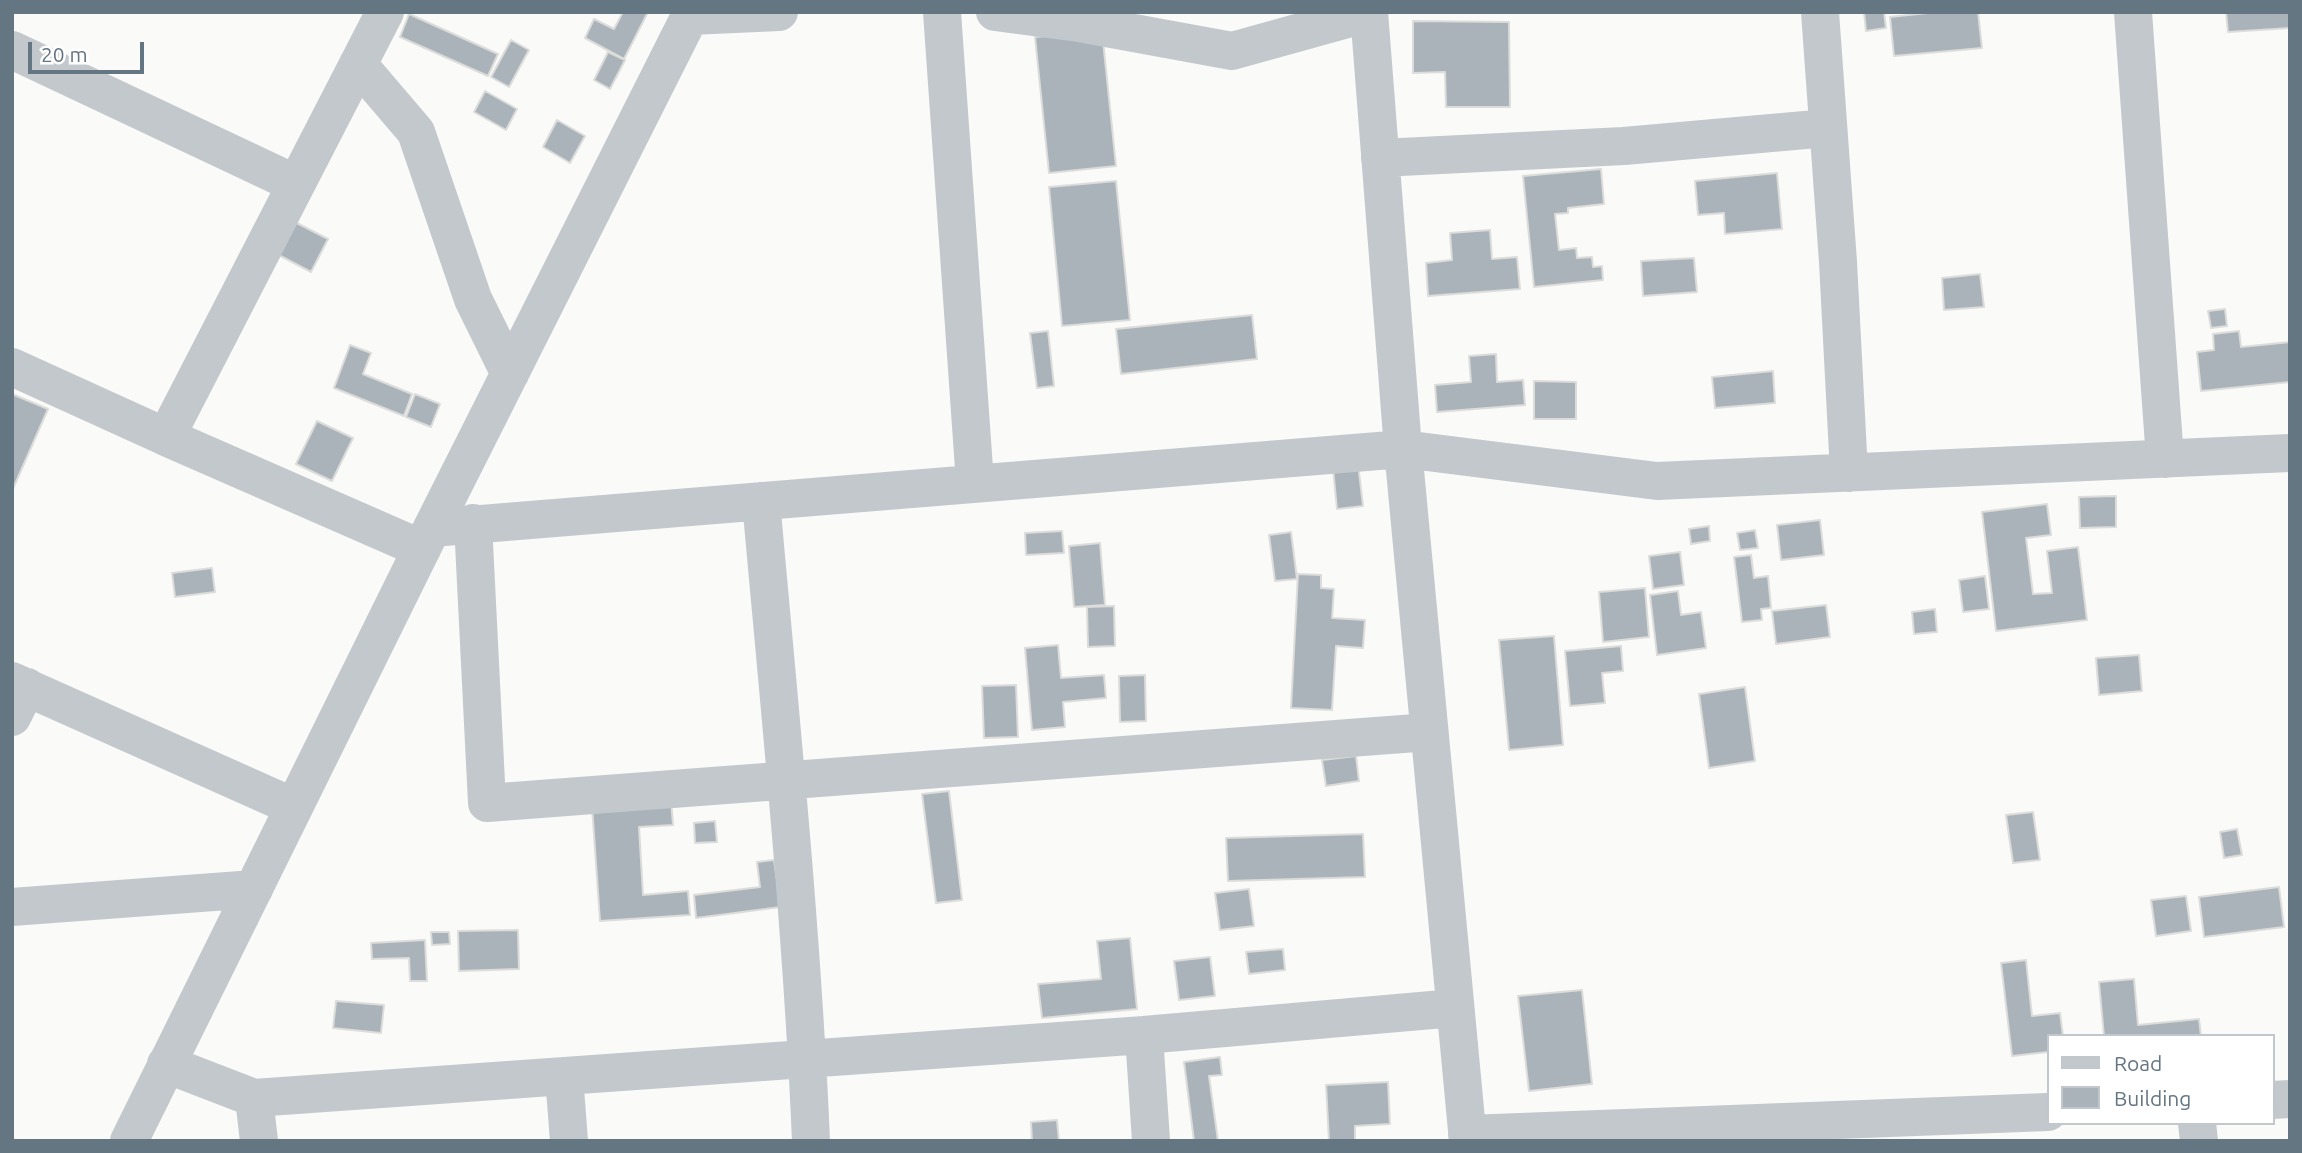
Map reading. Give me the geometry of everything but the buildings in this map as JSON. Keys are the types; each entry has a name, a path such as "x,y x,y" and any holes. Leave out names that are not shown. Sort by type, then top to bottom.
{"street":[{"path":"166,437 385,12"},
{"path":"129,1141 427,538 691,14 779,12"},
{"path":"942,12 975,483"},
{"path":"995,12 1079,23 1160,25 1231,51 1369,13 1403,449 1467,1137 1882,1130 2046,1112"},
{"path":"1820,12 1839,262 1849,473"},
{"path":"2133,12 2165,459"},
{"path":"12,50 296,184"},
{"path":"358,64 416,132 473,299 510,373"},
{"path":"1380,158 1624,146 1828,128"},
{"path":"12,367 166,437 427,538 473,523 1403,449 1657,481 2290,453"},
{"path":"761,501 787,781 808,1059 811,1141"},
{"path":"473,523 486,803 1429,732"},
{"path":"17,695 294,807"},
{"path":"12,907 254,889"},
{"path":"166,1064 254,1098 1144,1035 1455,1008"},
{"path":"1144,1035 1151,1141"},
{"path":"564,1076 569,1141"},
{"path":"254,1098 259,1141"}]}
